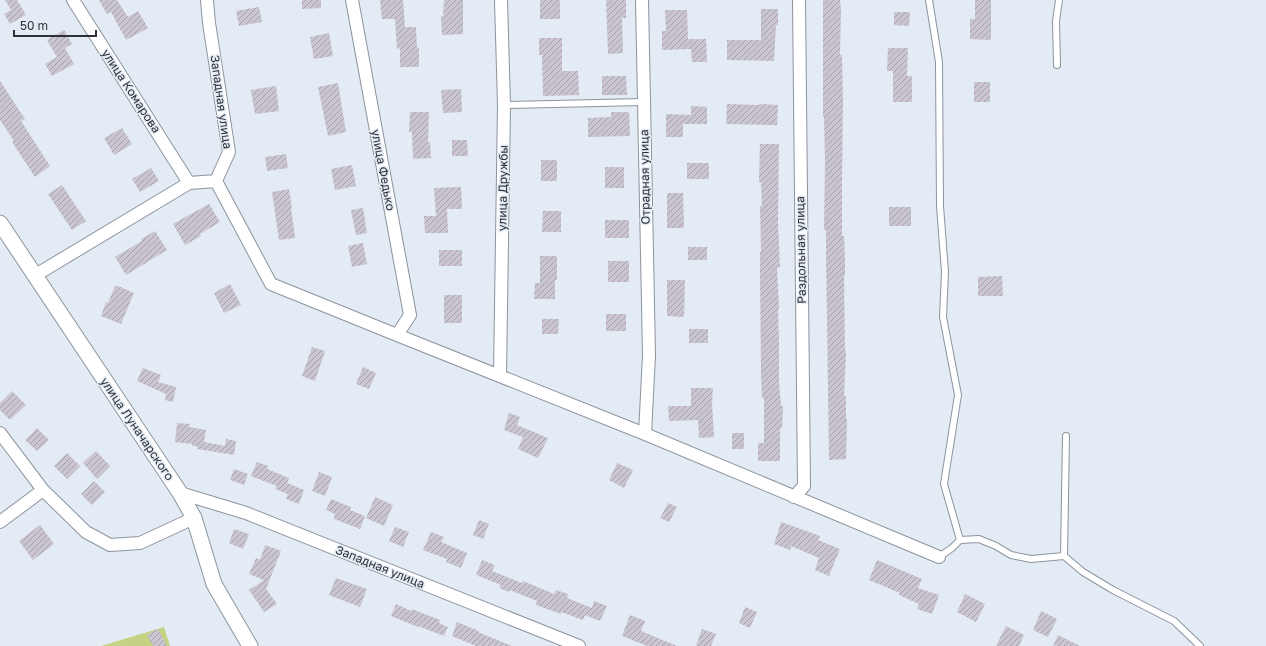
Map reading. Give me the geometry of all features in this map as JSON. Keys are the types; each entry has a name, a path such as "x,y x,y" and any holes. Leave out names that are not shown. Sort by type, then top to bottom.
{"street":[{"name":"улица Комарова","path":"73,0 190,182"},
{"name":"Западная улица","path":"206,0 230,152 216,181"},
{"name":"улица Федько","path":"352,0 410,316 397,335"},
{"name":"улица Дружбы","path":"500,376 504,105 501,0"},
{"name":"Отрадная улица","path":"642,0 648,355 645,434"},
{"name":"Раздольная улица","path":"794,497 804,486 799,0"},
{"path":"34,276 190,182 216,181 271,284 645,434 938,557"},
{"name":"улица Луначарского","path":"0,223 180,493 194,518 214,584 250,646"},
{"path":"0,433 43,490 86,532 110,545 140,543 194,518"},
{"path":"0,522 43,490"},
{"name":"Западная улица","path":"180,493 246,513 579,646"}],"lane":[{"path":"929,0 939,62 940,206 945,272 943,317 958,395 944,484 960,540"},
{"path":"1058,65 1056,21 1059,0"},
{"path":"504,105 643,102"},
{"path":"1064,556 1066,436"},
{"path":"938,557 952,548 960,540 979,539 996,546 1011,555 1031,559 1064,556 1083,572 1113,590 1174,621 1200,646"}],"green space":[{"path":"164,627 170,646 101,646"}],"building":[{"path":"5,0 17,0 26,15 10,24 4,14 11,10"},
{"path":"99,0 117,0 128,17 138,11 148,28 126,40 111,12 107,14"},
{"path":"302,0 321,0 321,8 302,9"},
{"path":"380,0 403,0 405,27 416,27 417,48 419,48 419,67 400,67 400,48 397,49 395,19 382,19"},
{"path":"444,0 463,0 463,34 442,35 441,16 443,16"},
{"path":"540,0 560,0 560,19 540,19"},
{"path":"606,0 626,0 626,18 622,18 623,53 608,54"},
{"path":"823,0 840,0 840,55 842,55 843,101 842,236 844,236 845,259 846,351 844,396 846,396 847,419 846,459 829,460 826,230 824,230 825,163 823,117"},
{"path":"975,0 991,0 991,40 970,39 970,19 975,19"},
{"path":"259,7 262,22 239,26 236,11"},
{"path":"761,9 778,9 778,25 776,25 774,61 727,60 727,40 761,40"},
{"path":"665,10 687,10 688,39 706,39 707,62 692,62 691,49 662,50 662,31 666,31"},
{"path":"894,12 910,12 909,26 894,25"},
{"path":"64,30 72,44 65,48 74,64 52,76 45,64 57,57 47,40"},
{"path":"329,33 333,56 314,59 310,37"},
{"path":"539,38 562,38 562,71 578,71 579,95 543,96 542,55 539,55"},
{"path":"888,48 908,48 907,76 912,76 912,102 893,102 893,71 887,71"},
{"path":"602,76 626,76 627,95 602,95"},
{"path":"0,81 25,119 21,121 50,166 35,177 12,142 14,141 0,120"},
{"path":"974,82 990,82 990,102 974,102"},
{"path":"338,83 346,132 328,136 318,87"},
{"path":"276,86 279,111 255,114 251,90"},
{"path":"461,89 462,112 443,113 441,90"},
{"path":"727,104 778,105 777,125 726,124"},
{"path":"691,106 707,107 707,124 683,124 683,137 666,137 666,114 691,115"},
{"path":"410,112 429,112 428,142 430,142 431,158 413,159 412,132 409,132"},
{"path":"611,112 629,112 630,136 588,137 588,118 611,117"},
{"path":"122,128 132,144 114,155 104,138"},
{"path":"452,140 467,140 468,156 452,156"},
{"path":"760,144 779,144 778,223 780,267 777,267 779,309 779,382 781,406 783,406 782,428 780,428 780,461 758,461 758,443 764,443 764,398 762,398 761,374 760,206 762,206 761,182 759,182"},
{"path":"286,154 288,168 267,171 265,157"},
{"path":"541,160 557,160 557,181 541,181"},
{"path":"687,163 709,163 709,179 687,179"},
{"path":"352,165 356,186 335,190 331,169"},
{"path":"605,167 624,167 624,188 605,188"},
{"path":"151,168 159,181 140,192 132,179"},
{"path":"62,185 86,221 72,230 48,194"},
{"path":"461,187 462,209 447,209 448,233 425,233 424,216 436,216 434,188"},
{"path":"289,189 295,238 279,240 272,192"},
{"path":"667,193 683,193 684,228 667,228"},
{"path":"209,204 220,222 200,234 201,236 185,245 173,224"},
{"path":"889,207 911,207 911,226 889,226"},
{"path":"363,208 367,233 356,235 351,210"},
{"path":"543,211 561,211 561,232 542,232"},
{"path":"605,220 629,220 629,238 605,238"},
{"path":"155,231 167,250 126,275 115,257 142,241 141,239"},
{"path":"363,243 367,264 352,267 348,246"},
{"path":"688,247 707,247 707,260 688,260"},
{"path":"439,250 462,250 462,266 439,266"},
{"path":"540,256 557,256 555,299 534,299 535,283 540,283"},
{"path":"608,261 629,261 629,282 608,282"},
{"path":"1002,276 1003,296 978,296 978,277"},
{"path":"667,280 685,280 684,317 667,316"},
{"path":"230,284 241,305 224,313 214,293"},
{"path":"115,286 134,293 121,324 101,316 106,302 108,303"},
{"path":"444,295 462,295 462,323 444,323"},
{"path":"606,314 626,314 626,331 606,331"},
{"path":"542,319 559,319 558,334 542,334"},
{"path":"689,329 708,329 708,343 689,343"},
{"path":"312,347 325,351 315,381 302,376"},
{"path":"363,367 376,373 369,389 356,384"},
{"path":"143,368 161,375 158,382 176,387 173,402 165,400 166,394 137,381"},
{"path":"691,388 713,388 712,403 714,437 699,438 698,420 669,421 668,406 691,406"},
{"path":"12,391 26,405 10,420 0,410 0,403"},
{"path":"509,413 520,417 517,425 548,438 538,458 518,449 523,437 504,430"},
{"path":"177,423 190,424 189,427 206,430 204,442 225,446 226,439 236,441 234,455 197,449 197,446 192,446 192,444 175,442"},
{"path":"37,428 49,440 37,451 25,440"},
{"path":"732,433 744,433 744,449 732,449"},
{"path":"96,451 110,466 97,479 83,463"},
{"path":"67,453 80,466 67,479 54,466"},
{"path":"257,462 268,466 267,469 289,478 287,483 304,490 299,504 286,499 288,494 275,489 277,486 251,476"},
{"path":"617,463 633,470 624,488 609,480"},
{"path":"234,469 248,474 244,485 230,480"},
{"path":"319,472 332,477 325,496 312,491"},
{"path":"94,481 105,492 92,505 81,494"},
{"path":"375,497 393,505 384,526 366,518"},
{"path":"331,499 351,507 350,510 365,516 360,529 334,519 335,514 326,510"},
{"path":"668,503 677,507 669,522 660,518"},
{"path":"479,520 489,524 483,539 473,535"},
{"path":"781,522 820,536 818,540 840,549 829,576 815,570 819,558 791,546 790,550 774,544"},
{"path":"40,525 54,544 33,560 19,541"},
{"path":"395,527 409,532 403,547 389,541"},
{"path":"234,529 249,534 243,549 229,543"},
{"path":"431,532 444,537 441,542 467,553 461,568 446,562 447,559 423,550"},
{"path":"265,545 281,551 266,589 277,604 264,612 249,590 264,580 249,574 256,558 260,560"},
{"path":"482,560 495,565 492,571 522,583 523,581 554,594 556,590 568,594 567,598 592,608 594,601 607,606 600,621 585,615 583,620 536,605 537,601 510,590 509,592 499,588 501,585 476,575"},
{"path":"877,560 922,579 918,588 939,595 932,614 917,609 919,604 899,595 900,593 869,580"},
{"path":"336,578 367,589 360,607 329,595"},
{"path":"965,594 985,604 976,622 957,612"},
{"path":"396,604 411,611 412,609 440,620 439,623 448,627 444,636 391,616"},
{"path":"745,607 757,612 750,628 739,623"},
{"path":"1041,611 1057,619 1048,637 1033,630"},
{"path":"630,615 645,621 641,631 677,646 647,646 622,636"},
{"path":"457,622 512,646 476,646 452,636"},
{"path":"1006,626 1024,635 1019,646 996,646"},
{"path":"158,629 167,646 153,646 147,635"},
{"path":"702,629 716,634 711,646 696,646"},
{"path":"1058,635 1080,646 1053,646"}]}
